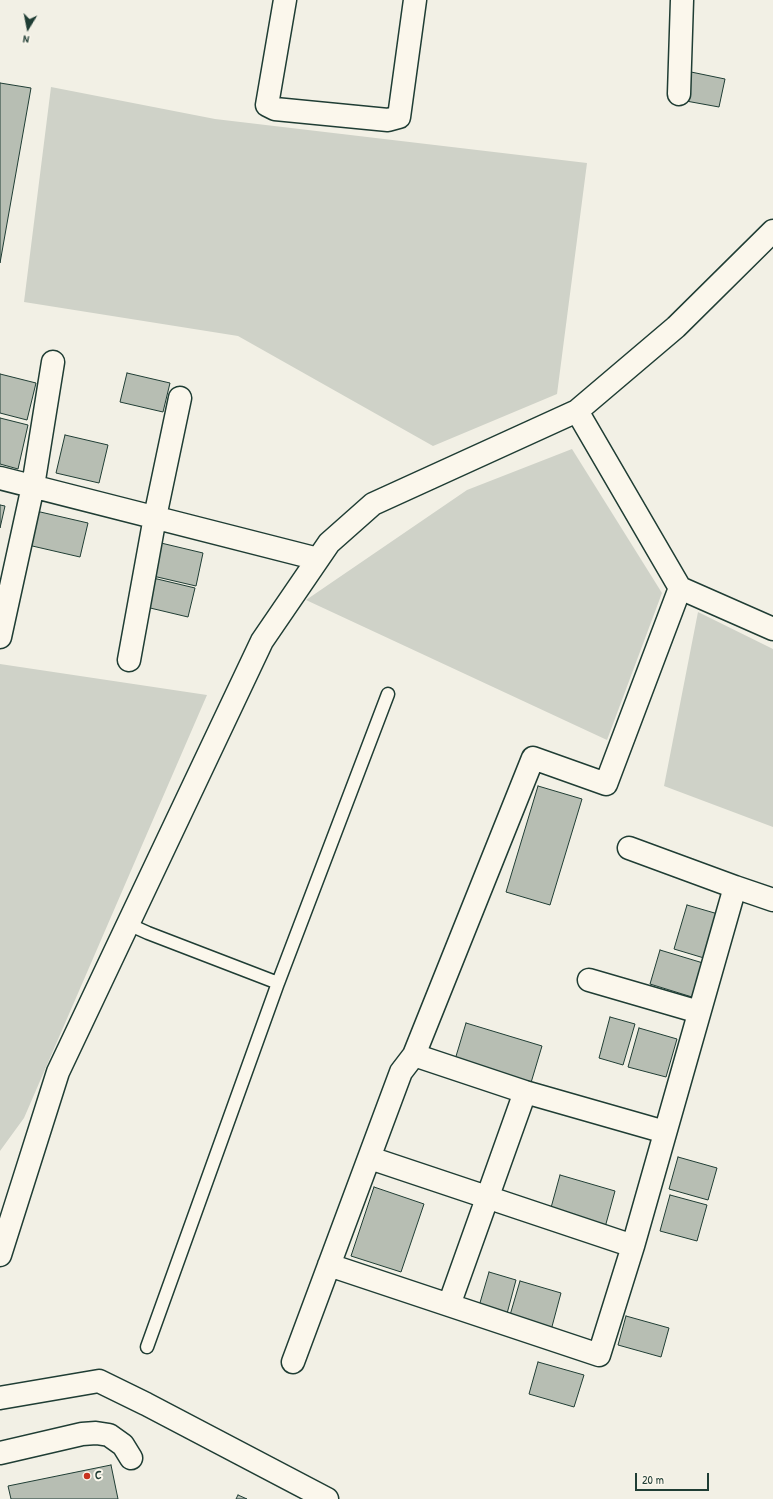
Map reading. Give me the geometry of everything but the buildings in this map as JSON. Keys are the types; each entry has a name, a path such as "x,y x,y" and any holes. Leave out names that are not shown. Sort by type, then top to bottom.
{"street":[{"path":"285,0 268,105 275,109 388,120 400,117 415,0"},
{"path":"680,94 682,0"},
{"path":"0,1255 58,1072 262,641 329,543 373,504 576,411 676,327 773,231"},
{"path":"0,637 33,486 53,362"},
{"path":"129,660 155,517 180,398"},
{"path":"576,411 680,588 773,629"},
{"path":"0,478 318,559"},
{"path":"293,1362 401,1072 414,1055 533,758 606,784 680,588"},
{"path":"629,848 735,888 773,900"},
{"path":"330,1265 599,1355 633,1246 735,888"},
{"path":"589,980 699,1012"},
{"path":"414,1055 525,1092 665,1132"},
{"path":"449,1305 525,1092"},
{"path":"370,1158 633,1246"},
{"path":"0,1398 99,1381 327,1499"},
{"path":"0,1453 82,1434 96,1433 109,1435 123,1445 131,1458"}],"lane":[{"path":"147,1346 278,983 388,694"},
{"path":"128,924 278,983"}],"shaded area":[{"path":"51,87 215,119 587,163 557,394 433,446 238,336 24,302"},
{"path":"572,449 662,593 607,740 306,600 467,490"},
{"path":"698,612 773,649 773,827 664,786"},
{"path":"0,664 207,695 24,1118 0,1151"}],"place":[{"name":"C","path":"87,1476"}]}
